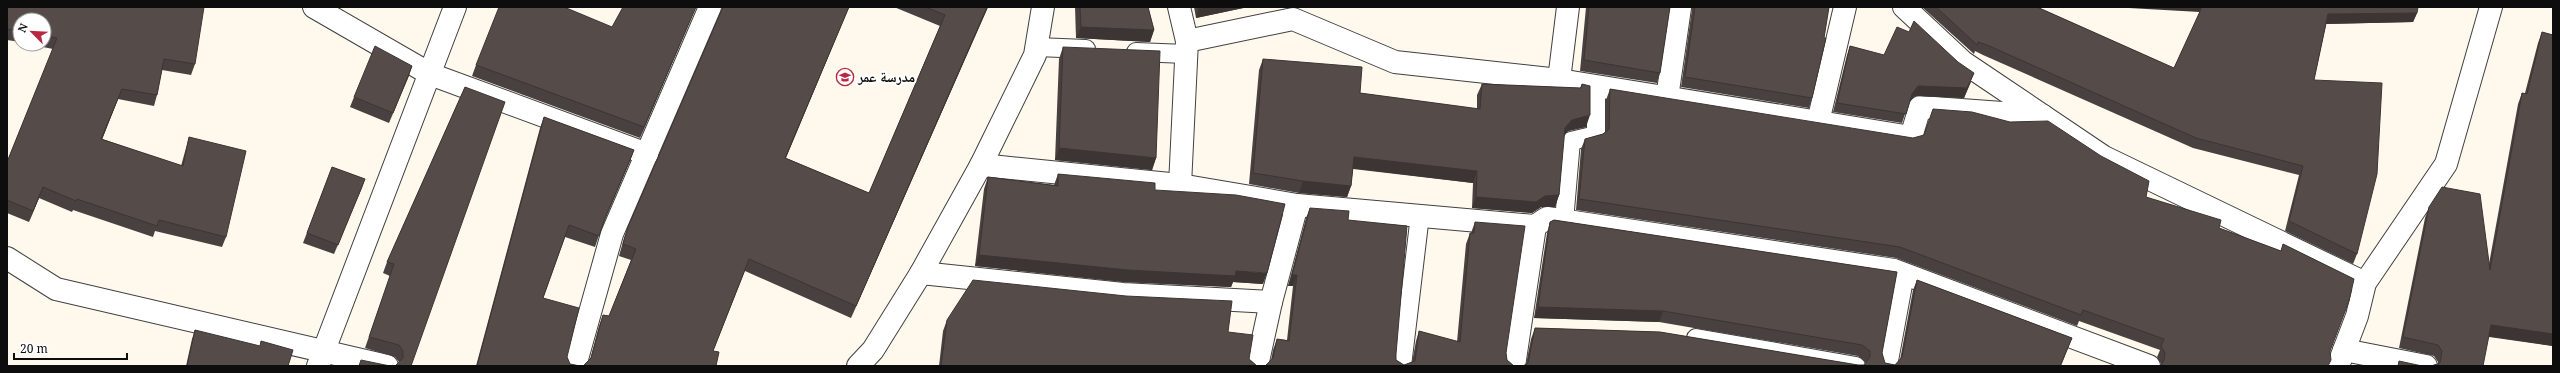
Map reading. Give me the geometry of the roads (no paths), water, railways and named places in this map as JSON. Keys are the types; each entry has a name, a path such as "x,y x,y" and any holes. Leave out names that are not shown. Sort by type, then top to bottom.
{"street":[{"path":"314,7 430,74 647,154"},
{"path":"321,358 455,7"},
{"path":"575,366 612,234 710,7"},
{"path":"858,366 873,350 921,273 981,165 1036,56 1043,7"},
{"path":"1179,7 1186,47 1180,185"},
{"path":"1553,79 1559,80 1568,7"},
{"path":"1667,98 1680,8 1674,7"},
{"path":"1818,122 1845,7"},
{"path":"1904,7 1963,62 2104,157 2364,283"},
{"path":"2426,366 2341,358 2357,316 2364,283 2446,164 2491,7"},
{"path":"1186,47 1293,13 1395,62 1553,79 1911,137 1920,106 2044,116"},
{"path":"981,165 1180,185 1296,205 1535,226 1547,218 1894,270 2138,364"},
{"path":"1257,366 1271,302 1296,205"},
{"path":"1514,366 1527,328 1535,226"},
{"path":"7,258 56,289 321,358 387,366"},
{"path":"921,273 1123,294 1271,302"}],"lane":[{"path":"1037,48 1108,50 1186,47"},
{"path":"1564,221 1571,141 1596,135 1596,86"},
{"path":"1402,366 1420,215"},
{"path":"1888,366 1905,274"},
{"path":"1681,336 1856,366"}],"place":[{"name":"مدرسة عمر","path":"845,77"}]}
